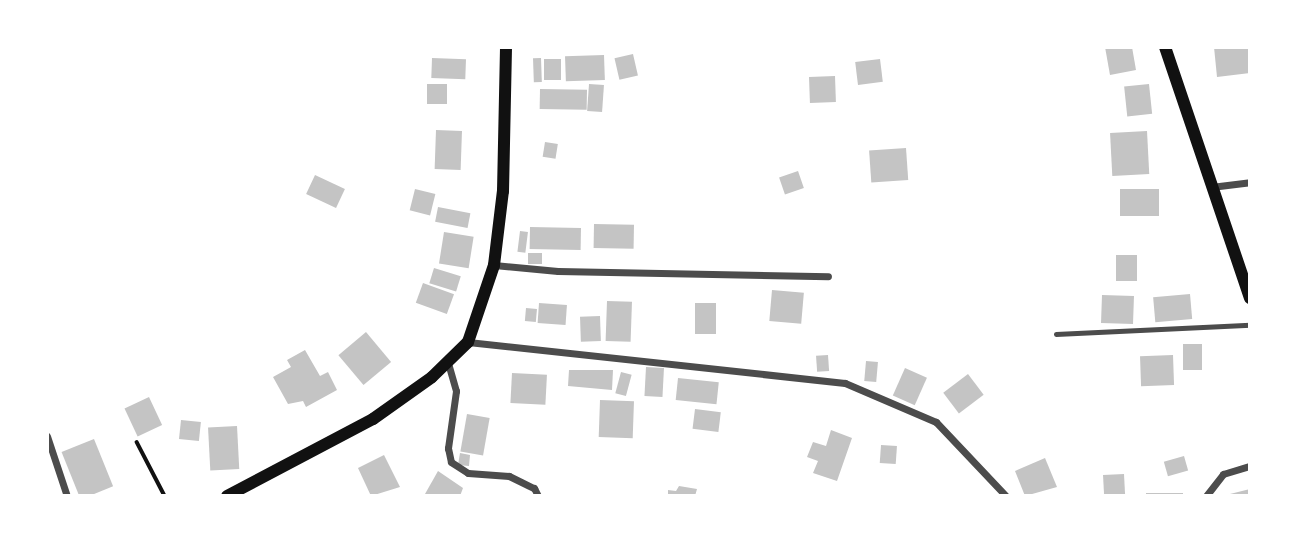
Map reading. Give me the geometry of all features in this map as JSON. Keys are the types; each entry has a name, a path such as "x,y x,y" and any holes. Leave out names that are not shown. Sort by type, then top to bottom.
{"main road":[{"path":"235,494 373,419 448,363 468,342 494,265 503,191 506,47"},
{"path":"1165,47 1210,187 1250,298"}],"street":[{"path":"1210,187 1250,182"},
{"path":"494,265 558,271 828,276"},
{"path":"468,342 845,383 936,422 1006,496"},
{"path":"448,363 456,391 448,447 450,462 468,473 509,476 534,488 538,496"},
{"path":"47,436 67,496"},
{"path":"1206,496 1223,474 1250,466"}],"lane":[{"path":"1056,334 1250,324"}],"path":[{"path":"138,442 165,496"}],"building":[{"path":"1105,47 1132,47 1136,70 1110,75"},
{"path":"1214,47 1250,47 1250,73 1217,77"},
{"path":"633,54 638,75 619,80 614,58"},
{"path":"604,55 605,80 566,81 565,56"},
{"path":"432,58 466,59 465,79 431,78"},
{"path":"533,58 541,58 542,82 534,82"},
{"path":"544,59 561,59 561,80 544,80"},
{"path":"880,59 883,82 858,85 855,62"},
{"path":"835,76 836,102 810,103 809,77"},
{"path":"427,84 447,84 447,104 427,104"},
{"path":"589,84 604,85 602,112 587,111"},
{"path":"1149,84 1152,114 1127,116 1124,87"},
{"path":"540,89 587,90 587,110 540,109"},
{"path":"436,130 462,131 461,170 435,169"},
{"path":"1147,131 1149,174 1112,176 1110,133"},
{"path":"545,142 558,144 555,159 543,157"},
{"path":"906,148 908,180 871,183 869,151"},
{"path":"798,171 804,188 785,195 779,178"},
{"path":"315,175 345,189 336,208 306,194"},
{"path":"415,189 435,194 430,215 410,210"},
{"path":"1120,189 1159,189 1159,216 1120,216"},
{"path":"438,207 470,213 468,228 435,222"},
{"path":"594,224 634,225 634,249 594,248"},
{"path":"530,227 581,228 581,250 530,249"},
{"path":"520,231 528,232 525,253 517,252"},
{"path":"444,232 474,237 469,268 439,264"},
{"path":"528,253 542,253 542,264 528,264"},
{"path":"1116,255 1137,255 1137,281 1116,281"},
{"path":"434,268 461,276 456,291 429,283"},
{"path":"423,283 454,294 447,314 416,303"},
{"path":"772,290 804,293 801,324 769,321"},
{"path":"1190,294 1192,319 1155,322 1153,297"},
{"path":"1102,295 1134,296 1133,324 1101,323"},
{"path":"607,301 632,302 631,342 606,341"},
{"path":"539,303 567,305 566,325 538,323"},
{"path":"695,303 716,303 716,334 695,334"},
{"path":"526,308 537,309 536,322 525,321"},
{"path":"600,316 601,341 581,342 580,317"},
{"path":"366,332 391,362 363,385 338,355"},
{"path":"1183,344 1202,344 1202,370 1183,370"},
{"path":"305,350 320,376 328,372 337,390 306,407 303,401 288,404 273,377 291,367 287,360"},
{"path":"828,355 829,371 817,372 816,356"},
{"path":"1173,355 1174,385 1141,386 1140,356"},
{"path":"866,361 878,362 876,382 864,381"},
{"path":"646,367 664,368 662,397 644,396"},
{"path":"905,368 927,378 915,405 893,395"},
{"path":"569,370 613,370 612,390 568,386"},
{"path":"621,372 632,375 626,396 615,393"},
{"path":"512,373 547,375 545,405 510,403"},
{"path":"968,374 984,395 959,413 943,393"},
{"path":"678,378 719,382 716,404 676,400"},
{"path":"149,397 162,425 138,437 125,408"},
{"path":"600,400 634,401 633,438 599,437"},
{"path":"695,409 721,412 718,432 693,429"},
{"path":"467,414 490,418 483,455 460,451"},
{"path":"181,420 201,422 199,441 179,439"},
{"path":"237,426 239,469 210,470 208,428"},
{"path":"831,430 852,438 837,481 813,473 818,461 807,457 813,442 826,446"},
{"path":"94,439 113,486 89,496 79,496 62,452"},
{"path":"881,445 897,446 896,464 880,463"},
{"path":"460,453 470,455 469,466 458,465"},
{"path":"384,455 400,487 371,496 358,468"},
{"path":"1184,456 1188,470 1168,476 1164,462"},
{"path":"1045,458 1057,487 1025,496 1015,471"},
{"path":"438,471 463,488 460,496 425,494"},
{"path":"1124,474 1125,496 1104,496 1103,475"},
{"path":"679,486 697,489 695,496 668,496 668,490 676,491"},
{"path":"1250,489 1250,496 1226,496 1226,495"},
{"path":"1146,493 1183,493 1183,496 1146,496"}]}
